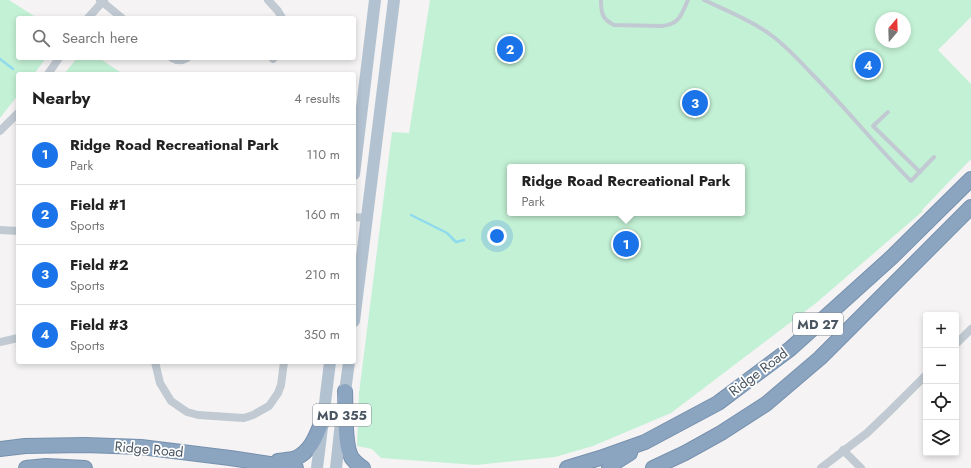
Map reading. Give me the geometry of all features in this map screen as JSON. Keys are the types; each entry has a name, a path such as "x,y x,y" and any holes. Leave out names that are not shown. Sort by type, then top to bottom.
{"highway":[{"name":"Ridge Road","path":"567,468 645,442 718,404 790,349 892,257 971,179"},
{"name":"Ridge Road","path":"652,468 722,433 766,404 820,358 971,206"},
{"path":"345,391 346,441 350,455 355,463 363,468"},
{"path":"265,463 296,458 304,453 311,445 323,419"},
{"path":"609,468 611,465 645,442"},
{"name":"Ridge Road","path":"0,449 25,446 85,445 141,447 296,468"},
{"path":"26,468 46,466 85,468"}],"main road":[{"path":"356,158 376,0"},
{"path":"356,305 394,0"},
{"name":"MD 355","path":"317,468 330,364"},
{"name":"MD 355","path":"336,468 349,364"}],"street":[{"path":"268,0 281,16"},
{"path":"90,16 102,1 120,16"},
{"path":"49,72 58,60"},
{"path":"0,131 16,115"},
{"path":"356,217 367,218"},
{"path":"0,230 16,231"},
{"path":"959,341 971,329"},
{"path":"0,342 16,338"},
{"path":"155,364 160,383 172,401 187,412 198,415 244,418 254,416 269,406 281,386 284,364"},
{"path":"821,468 866,433 923,378"},
{"path":"843,450 860,468"}],"lane":[{"path":"601,0 603,16 607,21 614,25 662,26 676,22 681,16 688,0"},
{"path":"704,0 770,34 790,50 892,163 911,181 934,157"},
{"path":"866,133 888,112"},
{"path":"873,126 920,172"}],"green space":[{"path":"0,0 9,0 34,16 16,16 16,60 44,60 36,72 16,72 16,98 0,118"},
{"path":"430,0 971,0 971,17 938,50 971,84 971,159 922,210 923,211 816,303 671,413 593,446 555,457 476,465 381,458 372,449 357,446 359,393 392,132 409,133"},
{"path":"75,60 102,60 120,72 66,72"}],"waterway":[{"path":"0,59 13,69"},
{"path":"411,215 447,233 456,242 464,240"}],"place":[{"name":"Field #1","path":"510,49"},
{"name":"Field #3","path":"868,65"},
{"name":"Field #2","path":"695,103"},
{"name":"Ridge Road Recreational Park","path":"626,244"}]}
